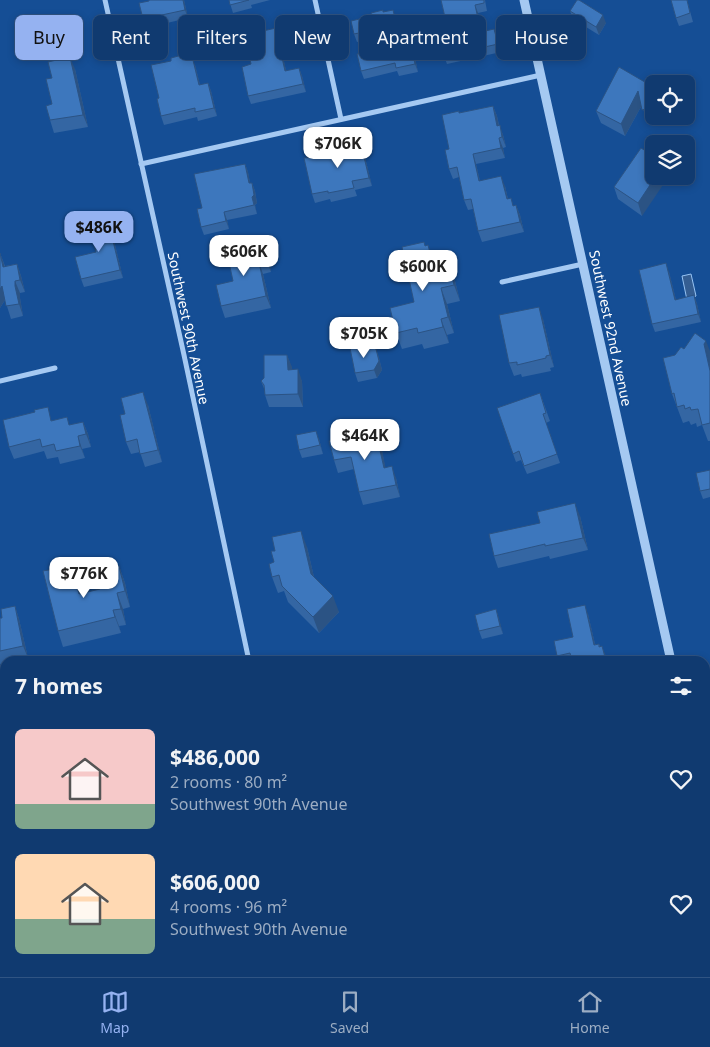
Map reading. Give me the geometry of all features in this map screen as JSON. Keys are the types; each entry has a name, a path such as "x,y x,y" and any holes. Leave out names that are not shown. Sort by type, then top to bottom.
{"street":[{"name":"Southwest 90th Avenue","path":"104,0 186,364 248,656"},
{"path":"315,0 341,119"},
{"name":"Southwest 92nd Avenue","path":"524,0 671,656"},
{"path":"141,164 541,75"},
{"path":"502,282 583,264"},
{"path":"0,381 54,368"}],"water":[{"path":"691,274 696,296 687,300 682,276"}],"building":[{"path":"183,0 185,10 162,15 142,15 139,3"},
{"path":"229,0 249,0 230,5"},
{"path":"441,0 484,0 484,3 475,5 477,15 444,15"},
{"path":"577,0 579,0 603,15 596,27 586,21 586,15 576,15 570,11"},
{"path":"671,0 687,0 690,13 676,18"},
{"path":"393,10 394,15 372,15 371,13"},
{"path":"359,19 359,33 354,34 351,21"},
{"path":"275,28 275,60 283,60 285,71 299,68 303,84 248,96 242,67 251,64 250,60 265,60 265,30"},
{"path":"494,29 496,44 486,47 486,31"},
{"path":"357,54 359,54 359,60 414,60 415,64 396,68 395,63 361,71"},
{"path":"178,56 178,60 193,60 199,85 208,83 214,108 195,112 195,108 161,116 157,99 159,98 151,65 171,61 171,58"},
{"path":"71,60 83,115 50,120 46,106 52,104 46,79 52,78 48,62"},
{"path":"619,67 645,82 645,109 642,110 638,91 621,124 596,111"},
{"path":"493,106 497,126 500,125 502,137 499,138 501,148 473,154 479,181 501,176 507,199 511,198 513,206 516,205 520,222 478,231 471,199 464,200 457,167 449,169 445,150 449,149 442,115"},
{"path":"359,136 369,178 352,181 354,188 312,194 304,158 322,156 323,158 345,153 343,140"},
{"path":"641,148 645,150 645,185 650,185 638,203 614,187"},
{"path":"245,164 249,183 252,183 254,205 224,212 226,221 201,227 197,209 202,208 194,174"},
{"path":"107,216 120,270 81,279 75,257 96,252 90,228 98,227 96,219"},
{"path":"424,242 425,246 428,245 434,268 449,265 454,285 441,288 448,317 441,319 443,327 418,333 417,328 396,333 390,308 414,302 402,247"},
{"path":"263,245 266,260 259,262 266,296 221,306 216,285 233,281 227,253"},
{"path":"0,253 3,267 17,264 20,280 15,281 15,286 19,304 6,306 2,286 0,289"},
{"path":"666,263 675,300 694,295 698,314 652,324 639,270"},
{"path":"539,307 550,355 546,356 546,358 517,365 517,362 509,363 499,315"},
{"path":"695,333 706,341 704,344 710,371 710,423 702,425 698,409 691,410 690,407 685,409 684,405 677,407 663,358 675,355 681,347 684,349"},
{"path":"368,345 376,349 379,361 374,370 355,373 350,348"},
{"path":"264,355 287,355 288,370 298,369 298,394 265,395 264,385 261,381 264,378"},
{"path":"143,392 158,450 140,454 137,439 126,442 120,415 125,414 121,398"},
{"path":"540,393 546,413 543,414 557,454 524,466 519,451 513,454 497,408"},
{"path":"48,407 51,421 67,417 69,425 83,422 86,434 78,436 80,446 56,451 54,444 42,447 40,439 9,447 3,420"},
{"path":"316,431 320,445 299,450 296,435"},
{"path":"376,433 384,468 392,466 396,485 359,492 351,457 334,460 329,441"},
{"path":"710,470 710,489 700,491 696,473"},
{"path":"575,503 583,538 545,546 545,544 494,556 489,534 540,523 537,512"},
{"path":"301,531 311,574 333,596 313,617 282,586 279,575 272,577 269,564 274,562 271,551 275,551 272,537"},
{"path":"119,566 125,591 117,593 121,609 113,610 115,617 58,631 43,571 59,568 64,586 76,583 79,594 100,589 96,572"},
{"path":"585,605 594,645 599,644 599,647 602,646 605,656 571,656 570,653 557,656 554,641 573,637 567,609"},
{"path":"15,606 23,646 0,651 1,609"},
{"path":"496,609 500,626 479,631 475,615"}]}
